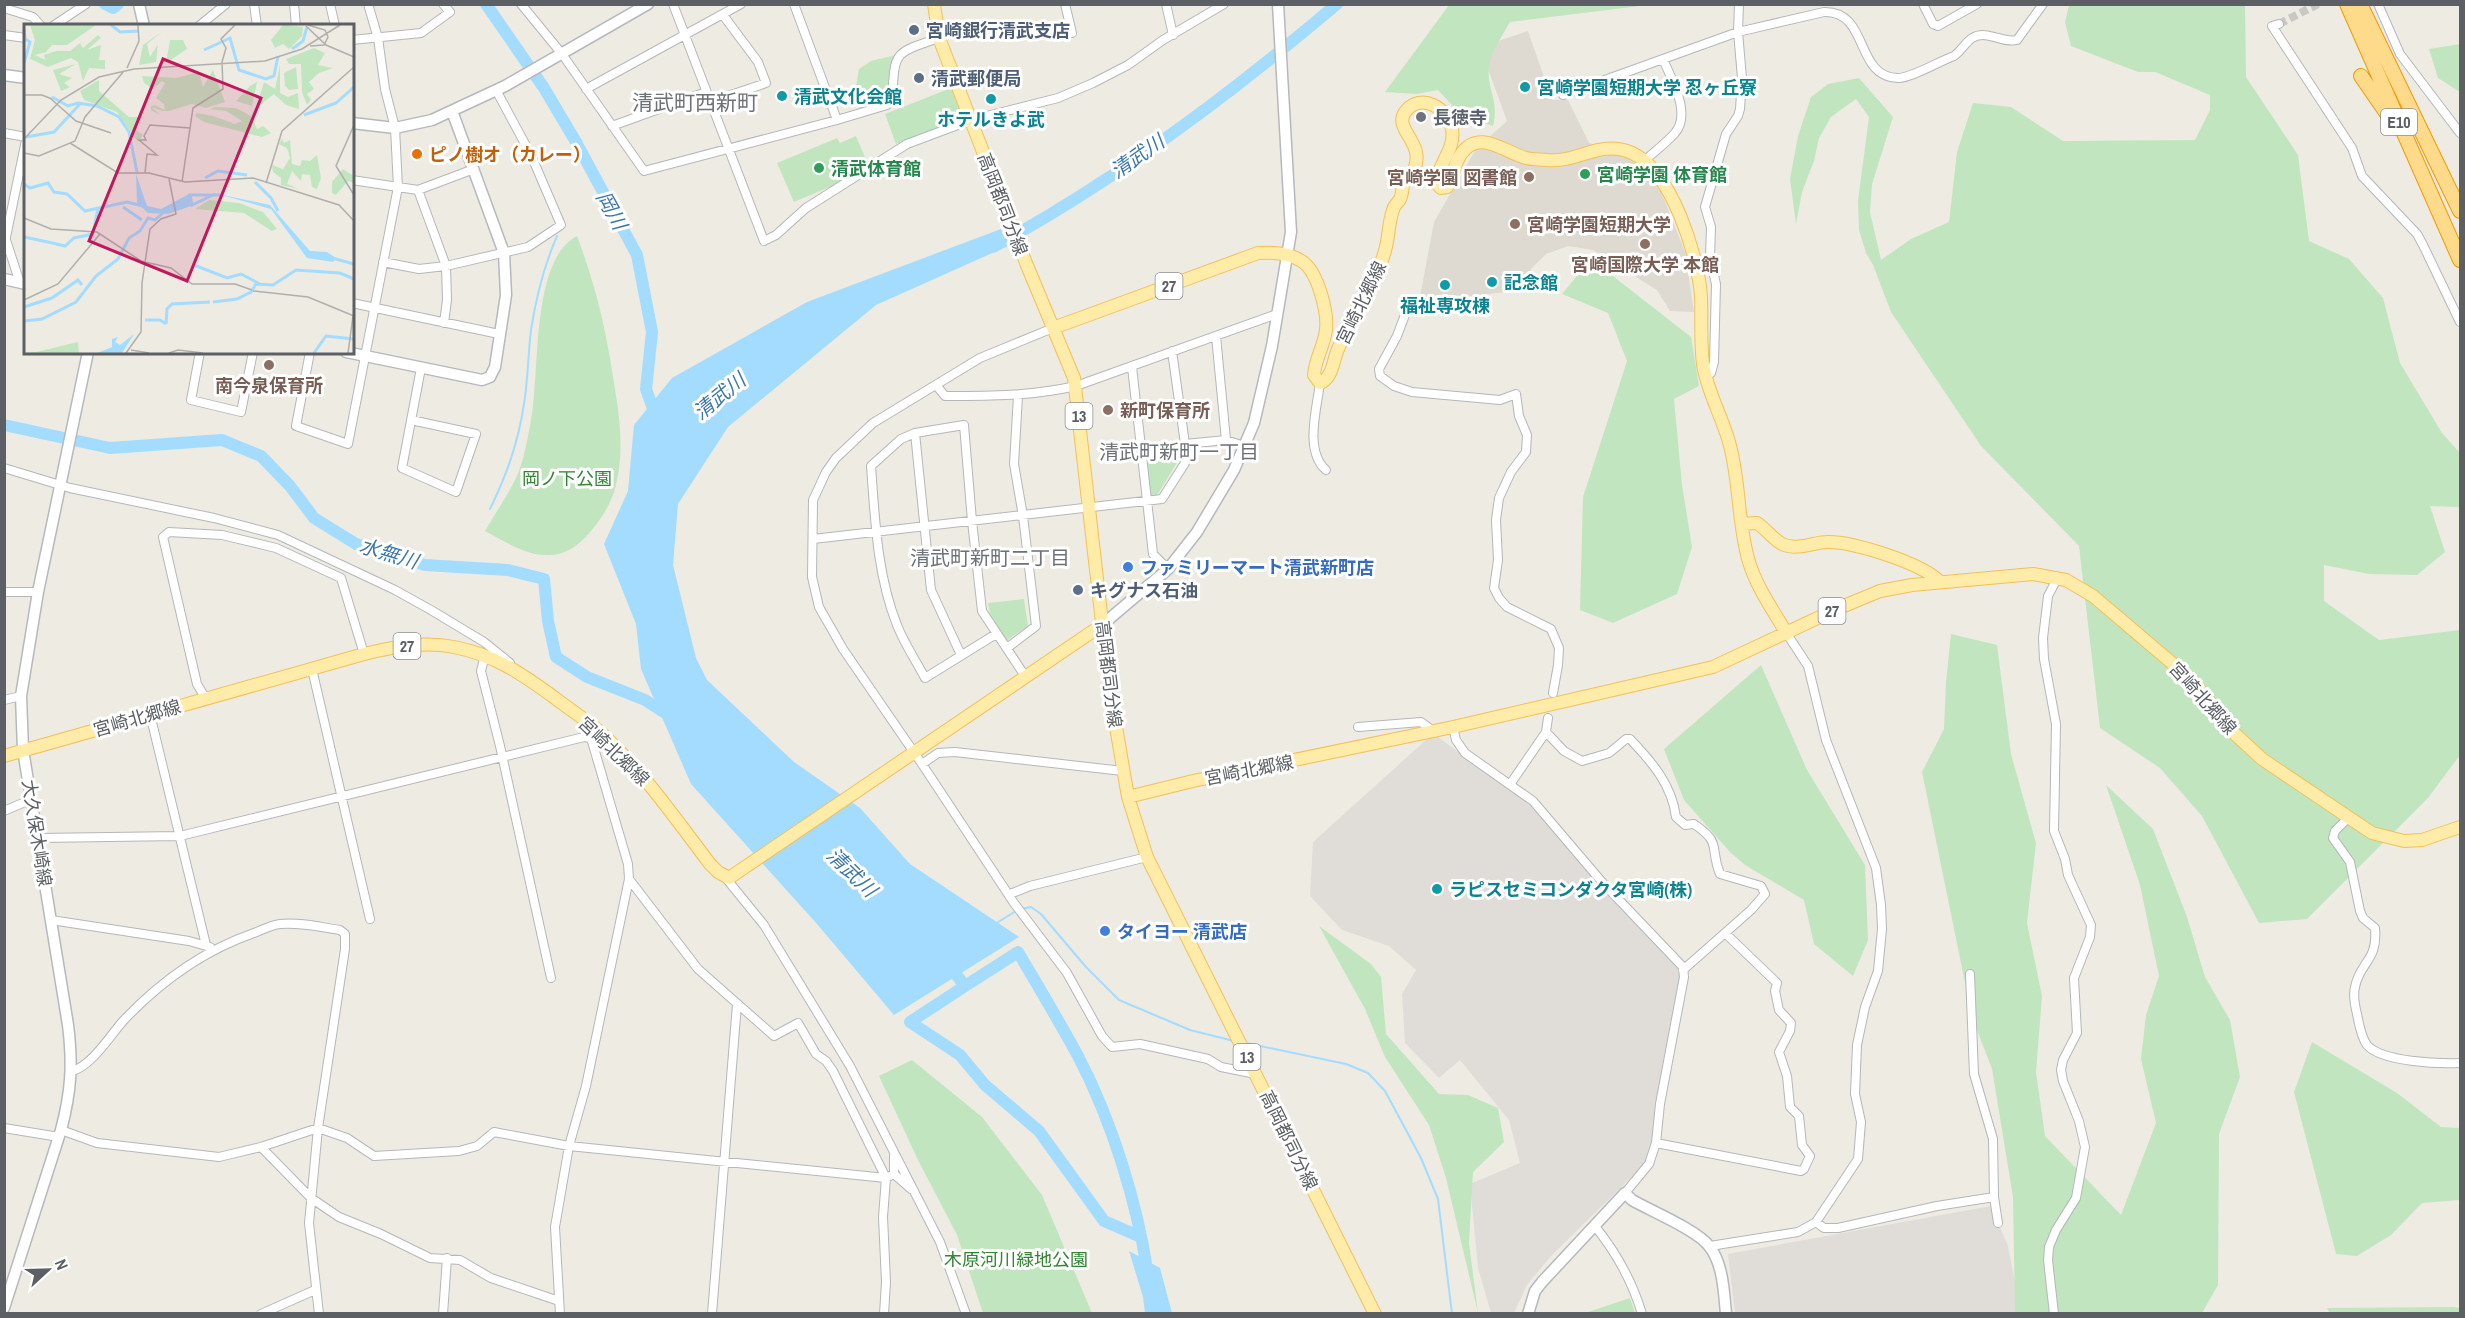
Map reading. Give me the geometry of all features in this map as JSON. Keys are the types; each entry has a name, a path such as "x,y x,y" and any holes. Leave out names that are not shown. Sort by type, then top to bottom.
{"highway":[{"name":"E10","path":"2347,4 2460,260"},
{"name":"E10","path":"2360,4 2460,211"},
{"path":"2361,76 2409,144"}],"main road":[{"name":"高岡都司分線","path":"934,4 939,38 1076,387 1102,625 1122,771 1147,857 1375,1314"},
{"name":"宮崎北郷線","path":"1287,255 1302,261 1311,272 1323,303 1326,332 1315,364 1314,375 1320,383 1325,381 1331,373 1336,352 1385,254 1393,207 1402,197 1403,183 1415,168 1414,142 1404,130 1402,120 1406,112 1414,105 1427,103 1437,106 1447,114 1453,130 1447,159 1437,174 1438,185 1441,188 1447,187 1467,147 1477,142 1490,142 1526,158 1555,161 1601,148 1618,149 1634,154 1644,161 1660,178 1672,196 1696,264 1701,294 1706,377 1729,441 1749,563 1756,581 1787,634"},
{"name":"27","path":"1053,328 1258,253 1287,255"},
{"path":"1742,524 1757,523 1781,544 1792,546 1819,542 1854,545 1928,572 1940,582"},
{"name":"宮崎北郷線","path":"1128,797 1713,667 1863,597 1896,588 2033,574 2058,577 2077,585 2092,596 2174,664 2204,694 2236,735 2262,759 2372,833 2404,841 2422,840 2460,827"},
{"path":"728,876 916,757 1025,676 1102,625"},
{"name":"宮崎北郷線","path":"4,756 364,654 423,644 453,647 485,655 518,670 628,760 658,795 710,864 728,876"}],"street":[{"path":"56,24 86,4"},
{"path":"139,4 144,24"},
{"path":"201,24 226,4"},
{"path":"254,4 257,24"},
{"path":"294,4 296,24"},
{"path":"330,4 335,24"},
{"path":"310,354 296,426 348,444 398,187 395,128 385,89 378,38 368,4"},
{"path":"354,40 421,33 450,12 443,4"},
{"path":"521,4 586,89 644,171 887,105 892,100 894,69 899,54 906,49 939,38"},
{"path":"354,123 395,128 414,125 452,111 559,56 648,4"},
{"path":"673,4 764,241 776,235 806,208 907,144 1058,98 1128,65 1224,4"},
{"path":"586,89 741,4"},
{"path":"794,4 837,120"},
{"path":"1065,4 1072,33"},
{"path":"1166,4 1173,35"},
{"path":"1102,625 1168,568 1211,511 1254,423 1277,314 1292,216 1278,4"},
{"path":"1706,377 1711,374 1714,362 1716,284 1710,258 1711,227 1705,207 1726,134 1740,109 1742,78 1738,32 1739,4"},
{"path":"1923,4 1933,24 1938,26 1967,7 1977,4"},
{"path":"1563,96 1738,32 1835,9 1853,25 1862,50 1871,63 1889,76 1900,78 1954,56 1971,39 1977,37 1990,35 2012,41 2017,40 2043,4"},
{"path":"2378,4 2400,54 2460,133"},
{"path":"4,8 33,16 39,24"},
{"path":"710,102 766,83 758,62 723,15"},
{"path":"2278,24 2272,26 2352,148 2362,176 2417,234 2460,322"},
{"path":"4,35 24,38"},
{"path":"1644,161 1675,133 1681,122 1681,106 1663,58"},
{"path":"4,75 24,78"},
{"path":"383,262 419,269 446,266 528,247 561,225 500,88"},
{"path":"612,126 706,92"},
{"path":"354,354 482,380 490,377 495,367 506,295 504,253 452,111"},
{"path":"4,133 24,138"},
{"path":"23,284 5,235 24,147"},
{"path":"354,180 417,190 474,169"},
{"path":"417,190 446,266 447,300 444,323"},
{"path":"4,279 23,284"},
{"path":"1411,299 1397,336 1379,369 1380,376 1394,386 1412,392 1500,400 1516,394 1519,416 1527,435 1526,452 1512,472 1499,498 1494,588 1499,598 1507,606 1551,629 1559,648 1552,693"},
{"path":"354,303 499,334"},
{"path":"936,385 945,396 1018,396 1076,387 1277,314"},
{"path":"1053,328 980,358 873,423 836,458 826,472 813,500 812,577 819,607 843,649 1014,903 1067,973 1102,1036 1112,1047 1140,1044 1208,1059 1221,1067 1256,1074"},
{"path":"1216,336 1226,440"},
{"path":"813,539 1162,499 1185,463 1185,444 1172,351"},
{"name":"大久保木崎線","path":"4,1308 9,1279 60,1134 68,1103 72,1071 69,1025 23,750 21,696 38,592 88,354"},
{"path":"200,354 190,400 242,412 254,354"},
{"path":"1132,367 1153,554 1168,568"},
{"path":"411,420 477,434 456,492 402,468 411,420 421,368"},
{"path":"1320,383 1314,443 1318,460 1326,470"},
{"path":"1007,648 1036,626 1023,516 1014,464 1018,396"},
{"path":"996,634 925,678 894,618 886,592 876,532 871,466 901,439 915,433 964,426 982,610 1025,676"},
{"path":"915,433 932,590 961,655"},
{"path":"1185,444 1226,440 1244,446"},
{"path":"4,468 62,481 70,488 214,518 278,535 378,582 431,610 484,642 518,670"},
{"path":"206,699 197,684 163,537 169,532 222,535 276,548 341,578 364,654"},
{"path":"2054,1314 2048,1260 2049,1247 2056,1230 2076,1198 2079,1171 2085,1149 2084,1135 2061,1070 2063,1060 2077,1033 2074,978 2090,937 2091,925 2068,875 2065,859 2054,831 2056,724 2044,659 2043,638 2048,596 2058,577"},
{"path":"4,592 38,592"},
{"path":"1710,1246 1798,1232 1816,1222 1858,1159 1861,1122 1855,1094 1857,1045 1865,1007 1878,971 1882,917 1876,868 1826,740 1808,666 1787,634"},
{"path":"485,655 481,671 551,978"},
{"path":"312,669 369,919"},
{"path":"4,700 21,696"},
{"path":"150,714 210,947"},
{"path":"1511,783 1546,732 1548,717"},
{"path":"1358,727 1421,722 1432,730"},
{"path":"1453,726 1456,740 1465,753 1511,783 1533,801 1602,882 1683,970"},
{"path":"1528,1314 1535,1291 1649,1164 1656,1143 1660,1104 1683,970 1766,894 1761,886 1720,874 1716,863 1716,846 1709,834 1694,824 1685,825 1676,818 1674,805 1666,785 1657,770 1630,739 1626,739 1609,753 1582,761 1564,751 1546,732"},
{"path":"38,838 180,836 594,734 628,864 629,879 586,1086 569,1146 555,1227 560,1314"},
{"path":"916,757 955,752 1122,771"},
{"path":"4,811 32,799"},
{"path":"2348,818 2335,831 2333,837 2350,862 2360,911 2363,918 2375,928 2376,939 2374,952 2355,986 2356,1009 2364,1041 2371,1048 2386,1056 2428,1062 2460,1063"},
{"path":"1010,894 1030,886 1147,857"},
{"path":"728,876 764,925 850,1066 940,1242 966,1314"},
{"path":"629,879 687,956 774,1036 798,1023 816,1054 826,1061 833,1071 890,1176 914,1192"},
{"path":"51,920 137,932 210,947"},
{"path":"72,1071 79,1070 87,1063 124,1020 210,947 278,924 303,924 340,930 345,934 345,949 318,1128 309,1223 319,1314"},
{"path":"1656,1143 1801,1171 1810,1156 1802,1145 1799,1116 1790,1107 1787,1076 1780,1060 1779,1052 1790,1031 1791,1023 1779,1010 1775,991 1777,983 1725,933"},
{"path":"1970,974 1974,1074 1993,1139 1994,1197 1998,1223"},
{"path":"712,1314 737,1004"},
{"path":"4,1128 60,1134 97,1143 219,1157 261,1147 318,1128 347,1138 374,1156 459,1151 477,1146 494,1132 569,1146 890,1176"},
{"path":"261,1147 311,1198 339,1217 430,1258 460,1260 491,1278 559,1301"},
{"path":"884,1314 886,1282 883,1217 894,1152"},
{"path":"1625,1193 1632,1200 1710,1246 1719,1267 1726,1314"},
{"path":"1816,1222 1824,1228 1838,1228 1937,1206 1994,1197"},
{"path":"1594,1226 1615,1251 1638,1298 1642,1314"},
{"path":"443,1314 447,1258"},
{"path":"261,1314 315,1290"}],"shaded area":[{"path":"1528,31 1552,100 1568,100 1589,143 1630,158 1658,184 1685,252 1694,312 1670,311 1657,290 1593,250 1568,246 1546,254 1531,269 1524,290 1419,302 1434,222 1476,149 1507,121 1480,47"},
{"path":"1438,737 1533,807 1685,972 1651,1158 1551,1256 1527,1285 1514,1313 1491,1313 1478,1268 1470,1184 1520,1163 1509,1120 1460,1060 1439,1078 1405,1043 1402,994 1416,970 1389,946 1342,930 1310,896 1313,842 1428,738"},
{"path":"1991,1206 2008,1246 2021,1313 1735,1313 1728,1254"}],"green space":[{"path":"1449,5 1648,5 1510,22 1495,49 1490,64 1489,79 1495,107 1493,126 1461,115 1438,90 1416,94 1385,92"},
{"path":"2069,5 2245,5 2246,77 2298,155 2309,241 2349,259 2383,298 2400,363 2442,433 2460,453 2460,507 2430,506 2445,552 2417,575 2369,574 2324,565 2324,601 2379,640 2460,630 2460,755 2428,798 2307,919 2259,923 2202,816 2160,768 2100,728 2079,546 1981,446 1891,312 1866,253 1859,230 1858,201 1869,117 1856,99 1831,117 1819,138 1814,161 1802,192 1796,224 1790,179 1798,136 1811,97 1828,84 1859,78 1893,117 1872,184 1870,212 1881,260 1911,239 1949,222 1957,152 1973,103 2011,107 2063,141 2195,140 2210,110 2210,95 2155,72 2138,72 2071,46 2065,22"},
{"path":"2460,44 2460,92 2438,78 2429,49"},
{"path":"896,55 890,98 886,103 861,111 855,93 859,69 871,61"},
{"path":"951,88 963,118 896,144 885,114"},
{"name":"清武体育館","path":"856,136 868,164 851,171 853,177 794,202 777,163 837,138 840,143"},
{"name":"岡ノ下公園","path":"577,236 600,308 608,345 620,424 619,464 612,497 591,531 578,544 565,552 540,555 513,546 485,531 512,486 524,455 533,405 544,294 551,269 562,249"},
{"path":"1585,266 1609,273 1691,337 1699,386 1674,399 1682,485 1692,547 1677,594 1613,623 1580,610 1583,497 1627,361 1608,313 1562,294"},
{"path":"1176,445 1178,461 1156,497 1148,498 1143,449"},
{"path":"1024,599 1028,626 1006,641 990,614 988,603"},
{"path":"1951,634 1997,645 2011,754 2036,843 2027,923 2042,996 2036,1072 2045,1136 2121,1215 2156,1123 2141,1059 2146,1015 2159,976 2140,885 2106,785 2153,829 2187,917 2205,977 2230,1020 2240,1077 2219,1134 2218,1285 2202,1313 2015,1313 2013,1197 1992,1069 1972,1017 1922,772 1944,729"},
{"path":"1761,665 1807,770 1865,865 1868,940 1853,976 1814,944 1804,900 1745,865 1730,852 1684,800 1664,749"},
{"path":"1319,926 1371,964 1381,977 1386,1034 1439,1094 1468,1095 1498,1108 1504,1142 1473,1172 1469,1243 1478,1313 1446,1178 1429,1125 1385,1057 1365,1009"},
{"path":"2312,1042 2397,1093 2441,1127 2460,1128 2460,1200 2422,1203 2391,1235 2357,1256 2336,1254 2294,1092"},
{"name":"木原河川緑地公園","path":"912,1060 982,1117 1042,1195 1092,1313 983,1313 957,1235 918,1160 879,1076"},
{"path":"1630,1298 1635,1313 1585,1313"},
{"path":"2327,1308 2460,1308 2460,1313 2330,1314"}],"water":[{"path":"1001,229 1008,246 876,305 728,427 678,504 673,565 696,658 707,680 794,762 860,808 910,864 1019,937 894,1015 817,924 691,784 641,669 636,624 604,544 628,491 634,425 672,378 807,302"},
{"path":"1129,1251 1160,1268 1172,1313 1145,1313 1143,1297"}],"waterway":[{"path":"105,4 113,8 118,4"},
{"name":"岡川","path":"486,4 544,88 637,255 652,332 646,389 656,417"},
{"name":"清武川","path":"993,247 1083,194 1171,134 1214,103 1337,4"},
{"path":"490,509 507,471 519,432 535,306 544,270 557,236"},
{"name":"水無川","path":"4,425 110,448 222,440 261,456 290,486 314,518 356,544 425,565 508,570 544,579 548,621 556,657 587,677 645,700 670,716"},
{"path":"1021,909 1031,907 1041,914 1086,967 1119,1000 1190,1030 1234,1041"},
{"path":"995,924 1016,911"},
{"name":"清武川","path":"948,964 965,986 1018,952 1078,1056 1102,1107 1130,1191 1148,1275"},
{"name":"清武川","path":"965,986 910,1022 960,1055 985,1085 1039,1131 1104,1221 1141,1237"},
{"path":"1246,1043 1346,1064 1368,1073 1385,1091 1421,1158 1438,1199 1452,1314"}],"tunnel":[{"path":"2279,24 2318,4"}],"place":[{"name":"宮崎銀行清武支店","path":"914,30"},
{"name":"清武郵便局","path":"919,78"},
{"name":"宮崎学園短期大学 忍ヶ丘寮","path":"1525,87"},
{"name":"清武文化会館","path":"782,96"},
{"name":"ホテルきよ武","path":"991,99"},
{"name":"長徳寺","path":"1421,117"},
{"name":"ピノ樹オ（カレー）","path":"417,154"},
{"name":"清武体育館","path":"819,168"},
{"name":"宮崎学園 体育館","path":"1585,174"},
{"name":"宮崎学園 図書館","path":"1529,177"},
{"name":"宮崎学園短期大学","path":"1515,224"},
{"name":"宮崎国際大学 本館","path":"1645,244"},
{"name":"記念館","path":"1492,282"},
{"name":"福祉専攻棟","path":"1445,285"},
{"name":"南今泉保育所","path":"269,365"},
{"name":"新町保育所","path":"1108,410"},
{"name":"ファミリーマート清武新町店","path":"1128,567"},
{"name":"キグナス石油","path":"1078,590"},
{"name":"ラピスセミコンダクタ宮崎(株)","path":"1437,889"},
{"name":"タイヨー 清武店","path":"1105,931"}],"district":[{"name":"清武町西新町","path":"695,102"},
{"name":"清武町新町一丁目","path":"1179,451"},
{"name":"清武町新町二丁目","path":"990,557"}]}
